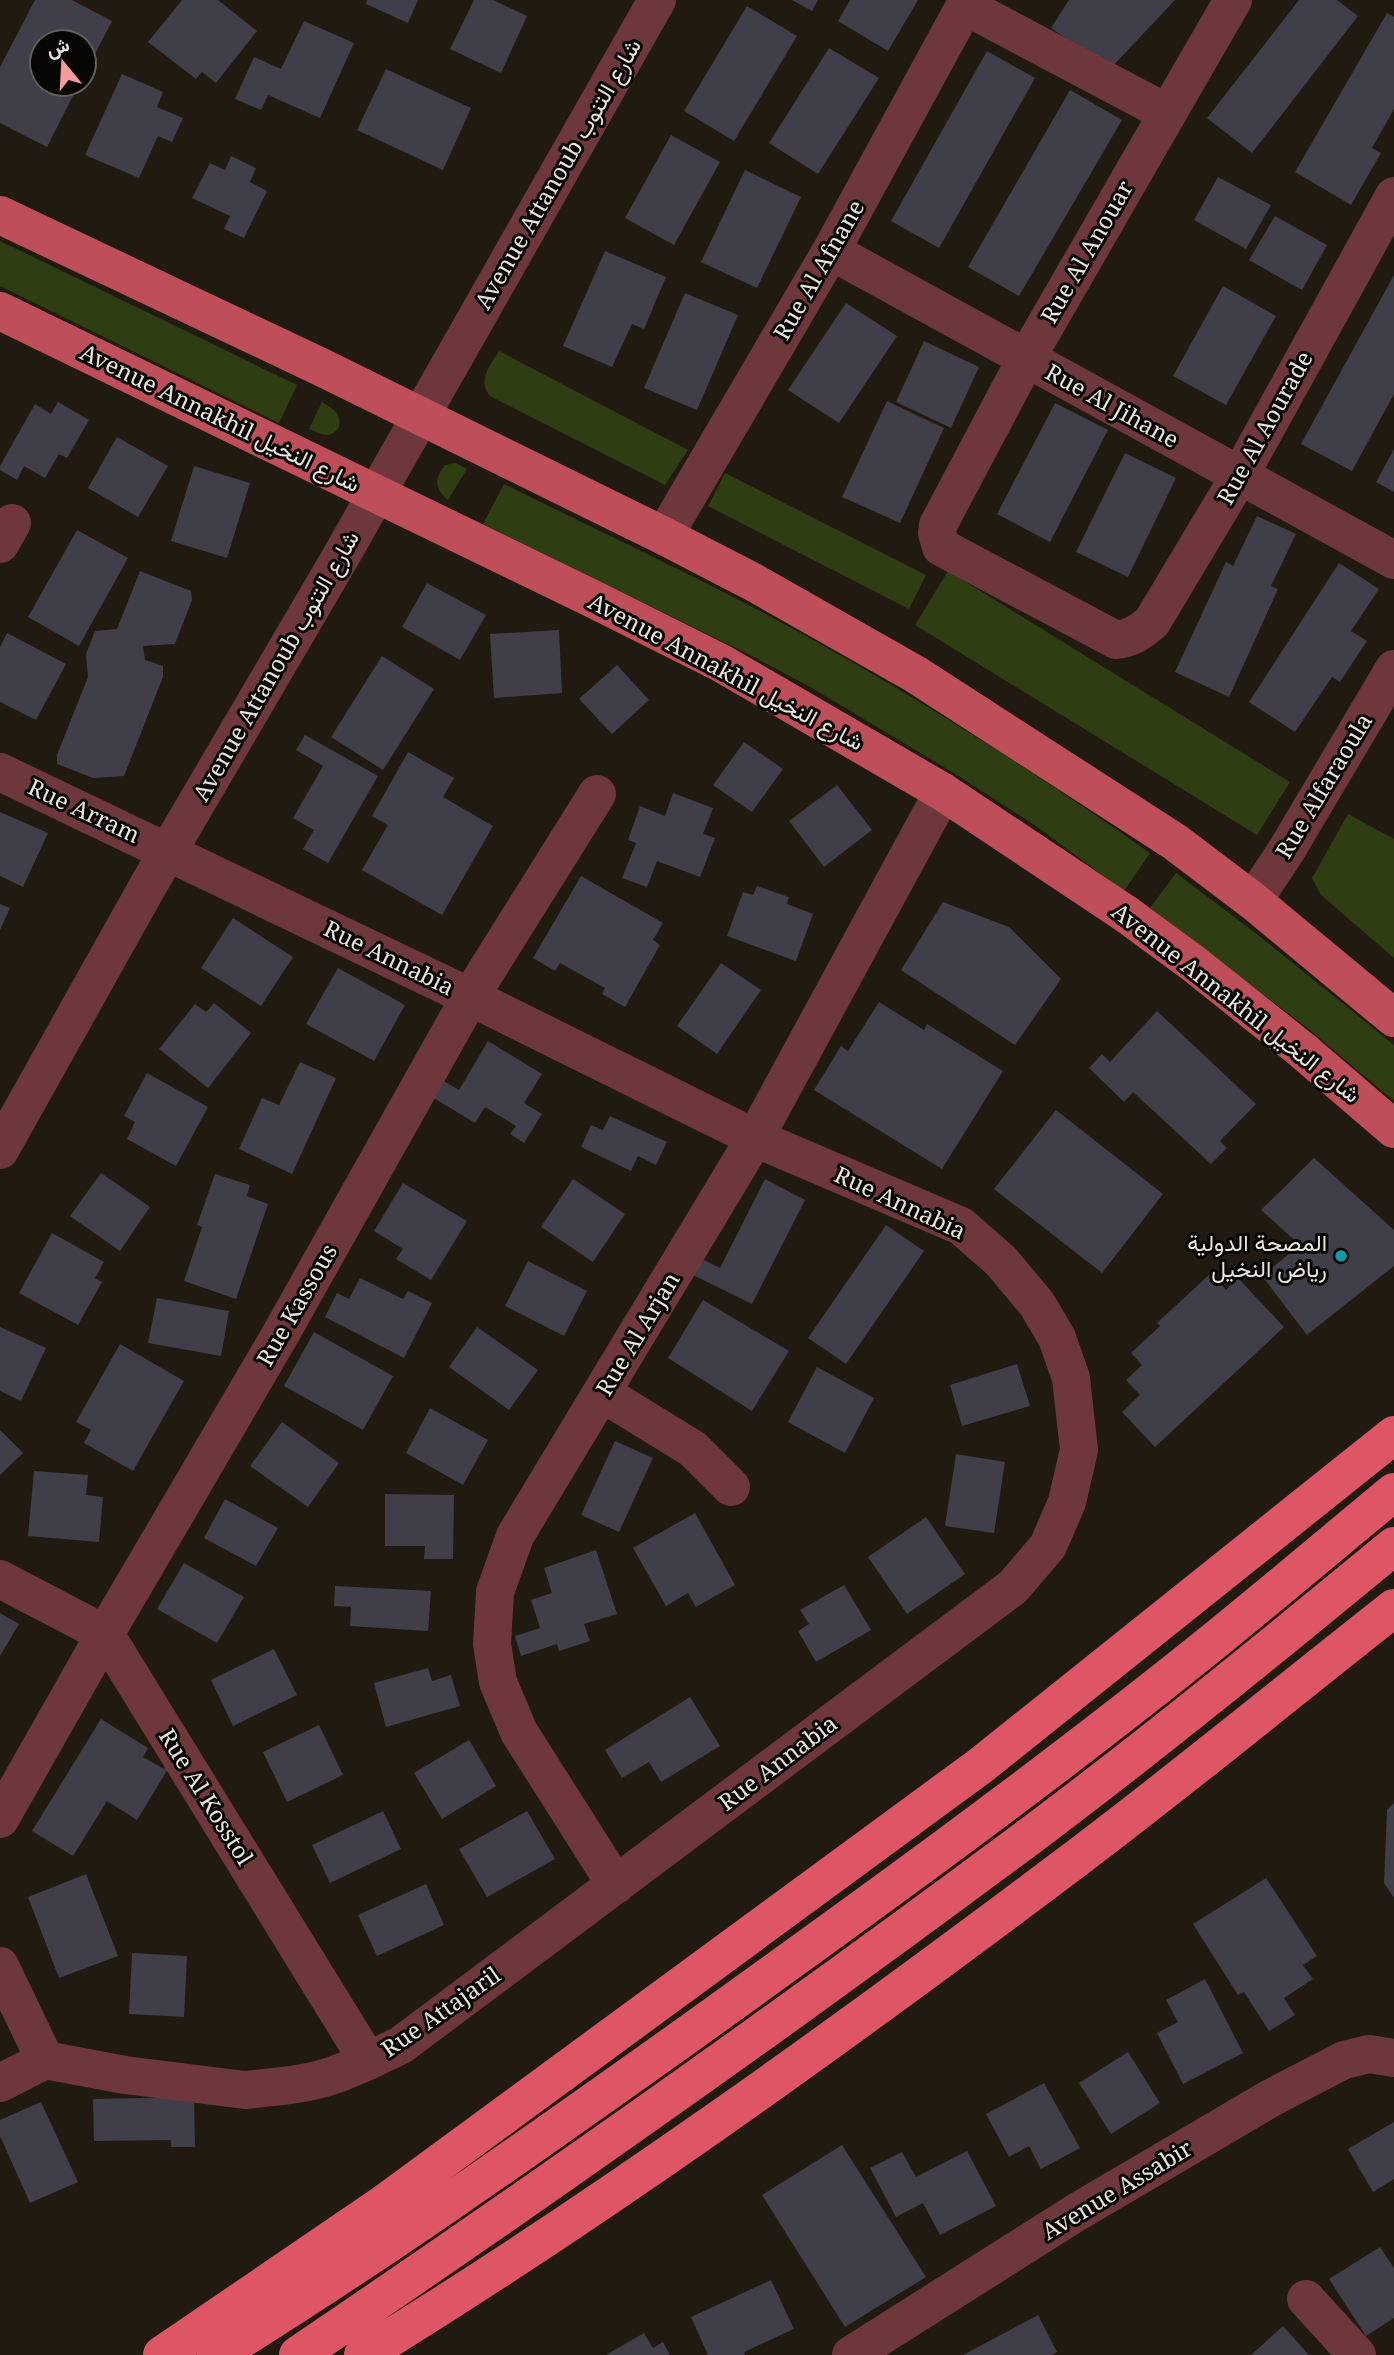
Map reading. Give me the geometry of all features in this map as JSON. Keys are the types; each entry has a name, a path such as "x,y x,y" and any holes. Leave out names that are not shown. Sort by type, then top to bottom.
{"highway":[{"path":"162,2355 382,2205 969,1774 1394,1435"},
{"path":"216,2355 309,2297 580,2112 789,1961 1006,1802 1185,1663 1394,1492"},
{"path":"298,2355 603,2146 1032,1835 1242,1671 1394,1546"},
{"path":"363,2355 448,2303 781,2076 1059,1872 1394,1608"}],"main road":[{"path":"0,215 421,416 664,536 753,582 915,674 1175,842 1253,901 1394,1018"},
{"name":"Avenue Annakhil شارع النخيل","path":"0,311 721,663 943,792 1126,914 1194,964 1302,1050 1394,1129"}],"street":[{"name":"Avenue Attanoub شارع التنوب","path":"0,1150 657,0"},
{"name":"Rue Al Anouar","path":"1116,640 941,547 938,525 1026,359 1233,0"},
{"path":"967,3 1167,113"},
{"name":"Rue Al Afnane","path":"664,536 831,251 967,3"},
{"name":"Rue Al Aourade","path":"1116,640 1131,638 1152,622 1240,475 1394,196"},
{"name":"Rue Al Jihane","path":"831,251 1394,560"},
{"name":"Rue Alfaraoula","path":"1253,901 1286,851 1394,669"},
{"name":"Rue Arram","path":"0,772 169,851"},
{"name":"Rue Al Arjan","path":"615,1885 519,1732 498,1682 492,1644 495,1592 515,1536 755,1138 943,792"},
{"name":"Rue Kassous","path":"0,1819 279,1337 470,997 597,794"},
{"name":"Rue Annabia","path":"169,851 755,1138 961,1226 1001,1261 1037,1304 1058,1338 1071,1378 1079,1450 1067,1502 1048,1546 1013,1587 615,1885"},
{"path":"602,1394 693,1449 731,1487"},
{"path":"0,1579 105,1634"},
{"name":"Rue Al Kosstol","path":"105,1634 368,2061"},
{"name":"Rue Attajaril","path":"45,2060 125,2075 245,2090 292,2085 330,2077 401,2045 615,1885"},
{"path":"0,1966 45,2060 0,2084"},
{"name":"Avenue Assabir","path":"851,2355 1077,2212 1271,2098 1344,2060 1369,2054 1394,2059"},
{"path":"1306,2299 1357,2355"}],"green space":[{"path":"0,241 297,385 279,423 0,286"},
{"path":"499,351 688,450 665,485 490,396 486,390 485,379"},
{"path":"322,402 335,412 340,422 336,431 329,435 309,429"},
{"path":"456,463 467,469 448,500 438,488 439,474 445,465"},
{"path":"725,473 926,575 909,609 708,506"},
{"path":"504,484 730,595 812,639 1008,757 1150,853 1124,891 1036,826 812,688 483,524"},
{"path":"948,571 1290,782 1257,835 915,625"},
{"path":"1348,814 1394,839 1394,958 1321,895 1312,878"},
{"path":"1176,873 1262,938 1394,1045 1394,1101 1306,1027 1150,908"}],"building":[{"path":"35,0 72,0 112,21 98,48 98,28 28,28 28,98 72,98 47,147 0,123 0,67"},
{"path":"182,0 218,0 257,31 216,83 202,72 196,79 148,42"},
{"path":"367,0 418,0 408,23 366,4"},
{"path":"474,0 493,0 527,16 501,73 450,49"},
{"path":"792,0 818,0 812,11"},
{"path":"850,0 918,0 888,51 838,21"},
{"path":"1069,0 1175,0 1110,69 1051,28"},
{"path":"1299,0 1337,0 1358,16 1252,153 1207,118"},
{"path":"747,6 797,36 734,141 684,111"},
{"path":"1387,13 1394,17 1394,109 1372,148 1381,153 1351,205 1295,172"},
{"path":"304,21 354,43 320,118 268,95 261,110 235,99 254,57 281,69"},
{"path":"829,48 879,78 818,174 769,143"},
{"path":"987,51 1035,78 939,248 891,221"},
{"path":"386,69 471,108 443,170 357,130"},
{"path":"122,74 163,92 157,107 183,118 172,142 158,136 139,178 85,155"},
{"path":"1070,90 1122,120 1019,296 968,267"},
{"path":"671,135 720,162 674,245 625,218"},
{"path":"231,156 256,168 250,182 267,191 244,238 224,229 230,216 192,198 210,163 225,170"},
{"path":"745,170 801,197 757,288 701,262"},
{"path":"1218,177 1271,205 1246,249 1194,220"},
{"path":"1275,216 1327,245 1302,290 1249,260"},
{"path":"605,251 666,277 644,329 632,324 612,367 563,346"},
{"path":"1394,275 1394,394 1352,471 1301,444"},
{"path":"1223,286 1276,316 1226,405 1173,376"},
{"path":"685,293 738,315 697,410 644,388"},
{"path":"846,303 897,336 839,423 788,390"},
{"path":"924,341 979,367 951,428 896,402"},
{"path":"887,401 944,428 900,523 842,497"},
{"path":"58,402 89,420 67,458 59,454 45,478 24,466 17,480 0,470 35,404 51,414"},
{"path":"1055,403 1108,430 1050,542 997,514"},
{"path":"117,437 168,466 138,517 88,488"},
{"path":"1394,449 1394,492 1376,482"},
{"path":"1125,453 1176,478 1128,577 1076,552"},
{"path":"194,466 250,483 227,558 171,541"},
{"path":"1257,516 1296,534 1271,586 1278,589 1229,697 1175,672 1226,562 1233,566"},
{"path":"77,530 128,558 79,646 28,617"},
{"path":"1339,563 1379,589 1351,631 1367,641 1340,682 1332,677 1295,732 1249,702"},
{"path":"140,571 191,591 192,600 175,644 143,646 145,660 163,666 163,677 124,776 93,778 57,764 57,755 88,677 86,654 95,631 117,629"},
{"path":"427,583 486,615 460,660 402,627"},
{"path":"559,630 562,693 494,698 490,634"},
{"path":"7,633 66,664 36,720 0,702 0,647"},
{"path":"382,656 434,689 383,770 331,737"},
{"path":"617,665 649,700 612,734 579,699"},
{"path":"305,735 378,776 328,863 303,849 314,830 293,818 323,766 296,750"},
{"path":"744,742 783,769 752,812 713,785"},
{"path":"408,752 454,778 443,797 493,826 442,915 362,870 388,825 372,816"},
{"path":"837,785 872,830 824,867 789,821"},
{"path":"673,793 713,808 703,834 715,838 700,877 657,861 647,887 622,878 636,843 628,840 640,806 665,816"},
{"path":"0,812 48,833 23,887 0,876"},
{"path":"581,876 663,923 653,940 660,945 625,1007 602,994 605,988 560,963 555,971 533,958"},
{"path":"757,886 789,897 787,904 813,914 796,961 727,936 743,892 753,895"},
{"path":"943,902 1009,927 1061,979 1015,1045 901,970"},
{"path":"0,904 10,908 0,930"},
{"path":"233,918 293,957 261,1006 201,968"},
{"path":"721,963 761,990 717,1054 677,1026"},
{"path":"338,968 405,1005 374,1061 306,1024"},
{"path":"879,1002 924,1030 927,1024 1003,1071 942,1169 814,1090 841,1046 848,1051"},
{"path":"214,1003 251,1033 208,1088 159,1049 195,1004 206,1012"},
{"path":"1157,1011 1256,1104 1220,1141 1227,1148 1211,1164 1133,1092 1124,1102 1089,1068 1102,1054 1110,1062"},
{"path":"488,1041 542,1074 524,1103 542,1114 524,1143 510,1134 516,1126 485,1107 475,1123 427,1094 437,1077 459,1090"},
{"path":"300,1062 336,1078 292,1174 239,1149 262,1098 279,1105"},
{"path":"147,1073 208,1107 176,1166 127,1139 135,1122 124,1116"},
{"path":"1056,1110 1163,1194 1102,1273 994,1189"},
{"path":"610,1116 667,1142 656,1165 638,1156 631,1171 581,1147 591,1125 603,1130"},
{"name":"المصحة الدولية رياض النخيل","path":"1314,1158 1394,1230 1394,1266 1307,1335 1262,1276 1300,1245 1261,1210"},
{"path":"101,1173 150,1207 120,1251 70,1216"},
{"path":"215,1174 250,1185 247,1196 268,1204 236,1299 184,1281 202,1227 197,1225"},
{"path":"573,1179 625,1214 593,1262 541,1227"},
{"path":"765,1179 805,1200 752,1304 687,1272 696,1256 720,1268"},
{"path":"403,1183 467,1221 431,1280 396,1259 403,1249 374,1231"},
{"path":"886,1225 924,1251 846,1364 808,1338"},
{"path":"52,1233 104,1262 95,1278 102,1282 78,1325 19,1293"},
{"path":"528,1261 587,1291 564,1336 505,1306"},
{"path":"1211,1273 1226,1290 1238,1278 1284,1327 1155,1447 1122,1412 1140,1395 1126,1380 1142,1365 1131,1353 1160,1326 1157,1323"},
{"path":"360,1278 403,1299 408,1291 432,1303 404,1358 325,1317 337,1293 349,1299"},
{"path":"157,1298 229,1311 221,1356 148,1343"},
{"path":"703,1300 789,1351 752,1411 668,1358"},
{"path":"0,1327 46,1348 21,1401 0,1391"},
{"path":"477,1327 538,1370 509,1410 449,1367"},
{"path":"314,1332 393,1376 363,1430 284,1386"},
{"path":"120,1344 184,1381 133,1471 84,1443 91,1430 76,1422"},
{"path":"1017,1364 1030,1406 962,1426 950,1385"},
{"path":"817,1367 874,1398 845,1453 788,1422"},
{"path":"430,1408 488,1440 463,1485 406,1453"},
{"path":"282,1422 339,1463 308,1507 250,1466"},
{"path":"0,1430 23,1453 0,1475"},
{"path":"615,1441 653,1458 619,1532 581,1515"},
{"path":"956,1454 1005,1462 994,1533 945,1526"},
{"path":"34,1471 88,1475 86,1495 103,1497 99,1542 28,1536"},
{"path":"385,1494 454,1495 453,1559 424,1559 425,1546 385,1546"},
{"path":"225,1499 278,1528 256,1566 204,1538"},
{"path":"695,1513 735,1585 696,1607 688,1593 666,1606 633,1548"},
{"path":"926,1517 965,1574 907,1614 868,1557"},
{"path":"596,1550 617,1614 584,1624 590,1641 559,1651 557,1644 521,1656 515,1636 540,1628 531,1600 552,1593 544,1568"},
{"path":"184,1563 244,1597 217,1643 157,1609"},
{"path":"844,1585 871,1630 816,1662 798,1631 809,1624 800,1610"},
{"path":"335,1586 431,1591 428,1631 350,1626 351,1607 334,1606"},
{"path":"0,1613 19,1624 0,1656"},
{"path":"274,1649 297,1695 233,1726 211,1680"},
{"path":"428,1668 432,1681 451,1675 460,1706 386,1727 374,1683"},
{"path":"690,1697 720,1746 661,1782 649,1762 622,1778 605,1750"},
{"path":"101,1719 148,1748 143,1757 168,1769 137,1820 107,1801 73,1856 32,1831"},
{"path":"319,1725 343,1775 287,1802 263,1752"},
{"path":"469,1740 496,1786 442,1819 414,1773"},
{"path":"1394,1803 1394,1898 1384,1883 1387,1810"},
{"path":"383,1811 401,1849 330,1883 312,1845"},
{"path":"527,1811 555,1859 487,1897 459,1849"},
{"path":"86,1874 118,1956 59,1978 28,1897"},
{"path":"1266,1878 1317,1956 1303,1965 1313,1979 1284,1998 1295,2015 1269,2031 1244,1992 1238,1995 1193,1924"},
{"path":"426,1884 444,1925 377,1956 358,1915"},
{"path":"132,1953 187,1956 184,2017 129,2014"},
{"path":"1205,1979 1243,2053 1183,2084 1157,2033 1178,2022 1166,2000"},
{"path":"1128,2052 1160,2103 1111,2134 1079,2083"},
{"path":"1044,2083 1080,2148 1041,2169 1029,2146 1009,2157 986,2114"},
{"path":"194,2097 195,2147 171,2147 171,2140 94,2141 93,2099"},
{"path":"41,2102 78,2182 30,2203 0,2136 0,2120"},
{"path":"1394,2122 1394,2179 1373,2192 1348,2149"},
{"path":"842,2145 926,2277 845,2327 762,2195"},
{"path":"967,2151 996,2206 940,2235 923,2203 896,2217 870,2168 902,2152 916,2177"},
{"path":"1380,2247 1394,2268 1394,2318 1366,2336 1329,2279"},
{"path":"771,2280 794,2329 744,2352 745,2355 708,2355 691,2317"},
{"path":"1038,2315 1057,2352 1052,2355 963,2355"},
{"path":"1283,2326 1309,2355 1251,2355"},
{"path":"644,2333 653,2348 663,2342 670,2355 606,2355"}],"place":[{"name":"المصحة الدولية رياض النخيل","path":"1341,1256"}]}
